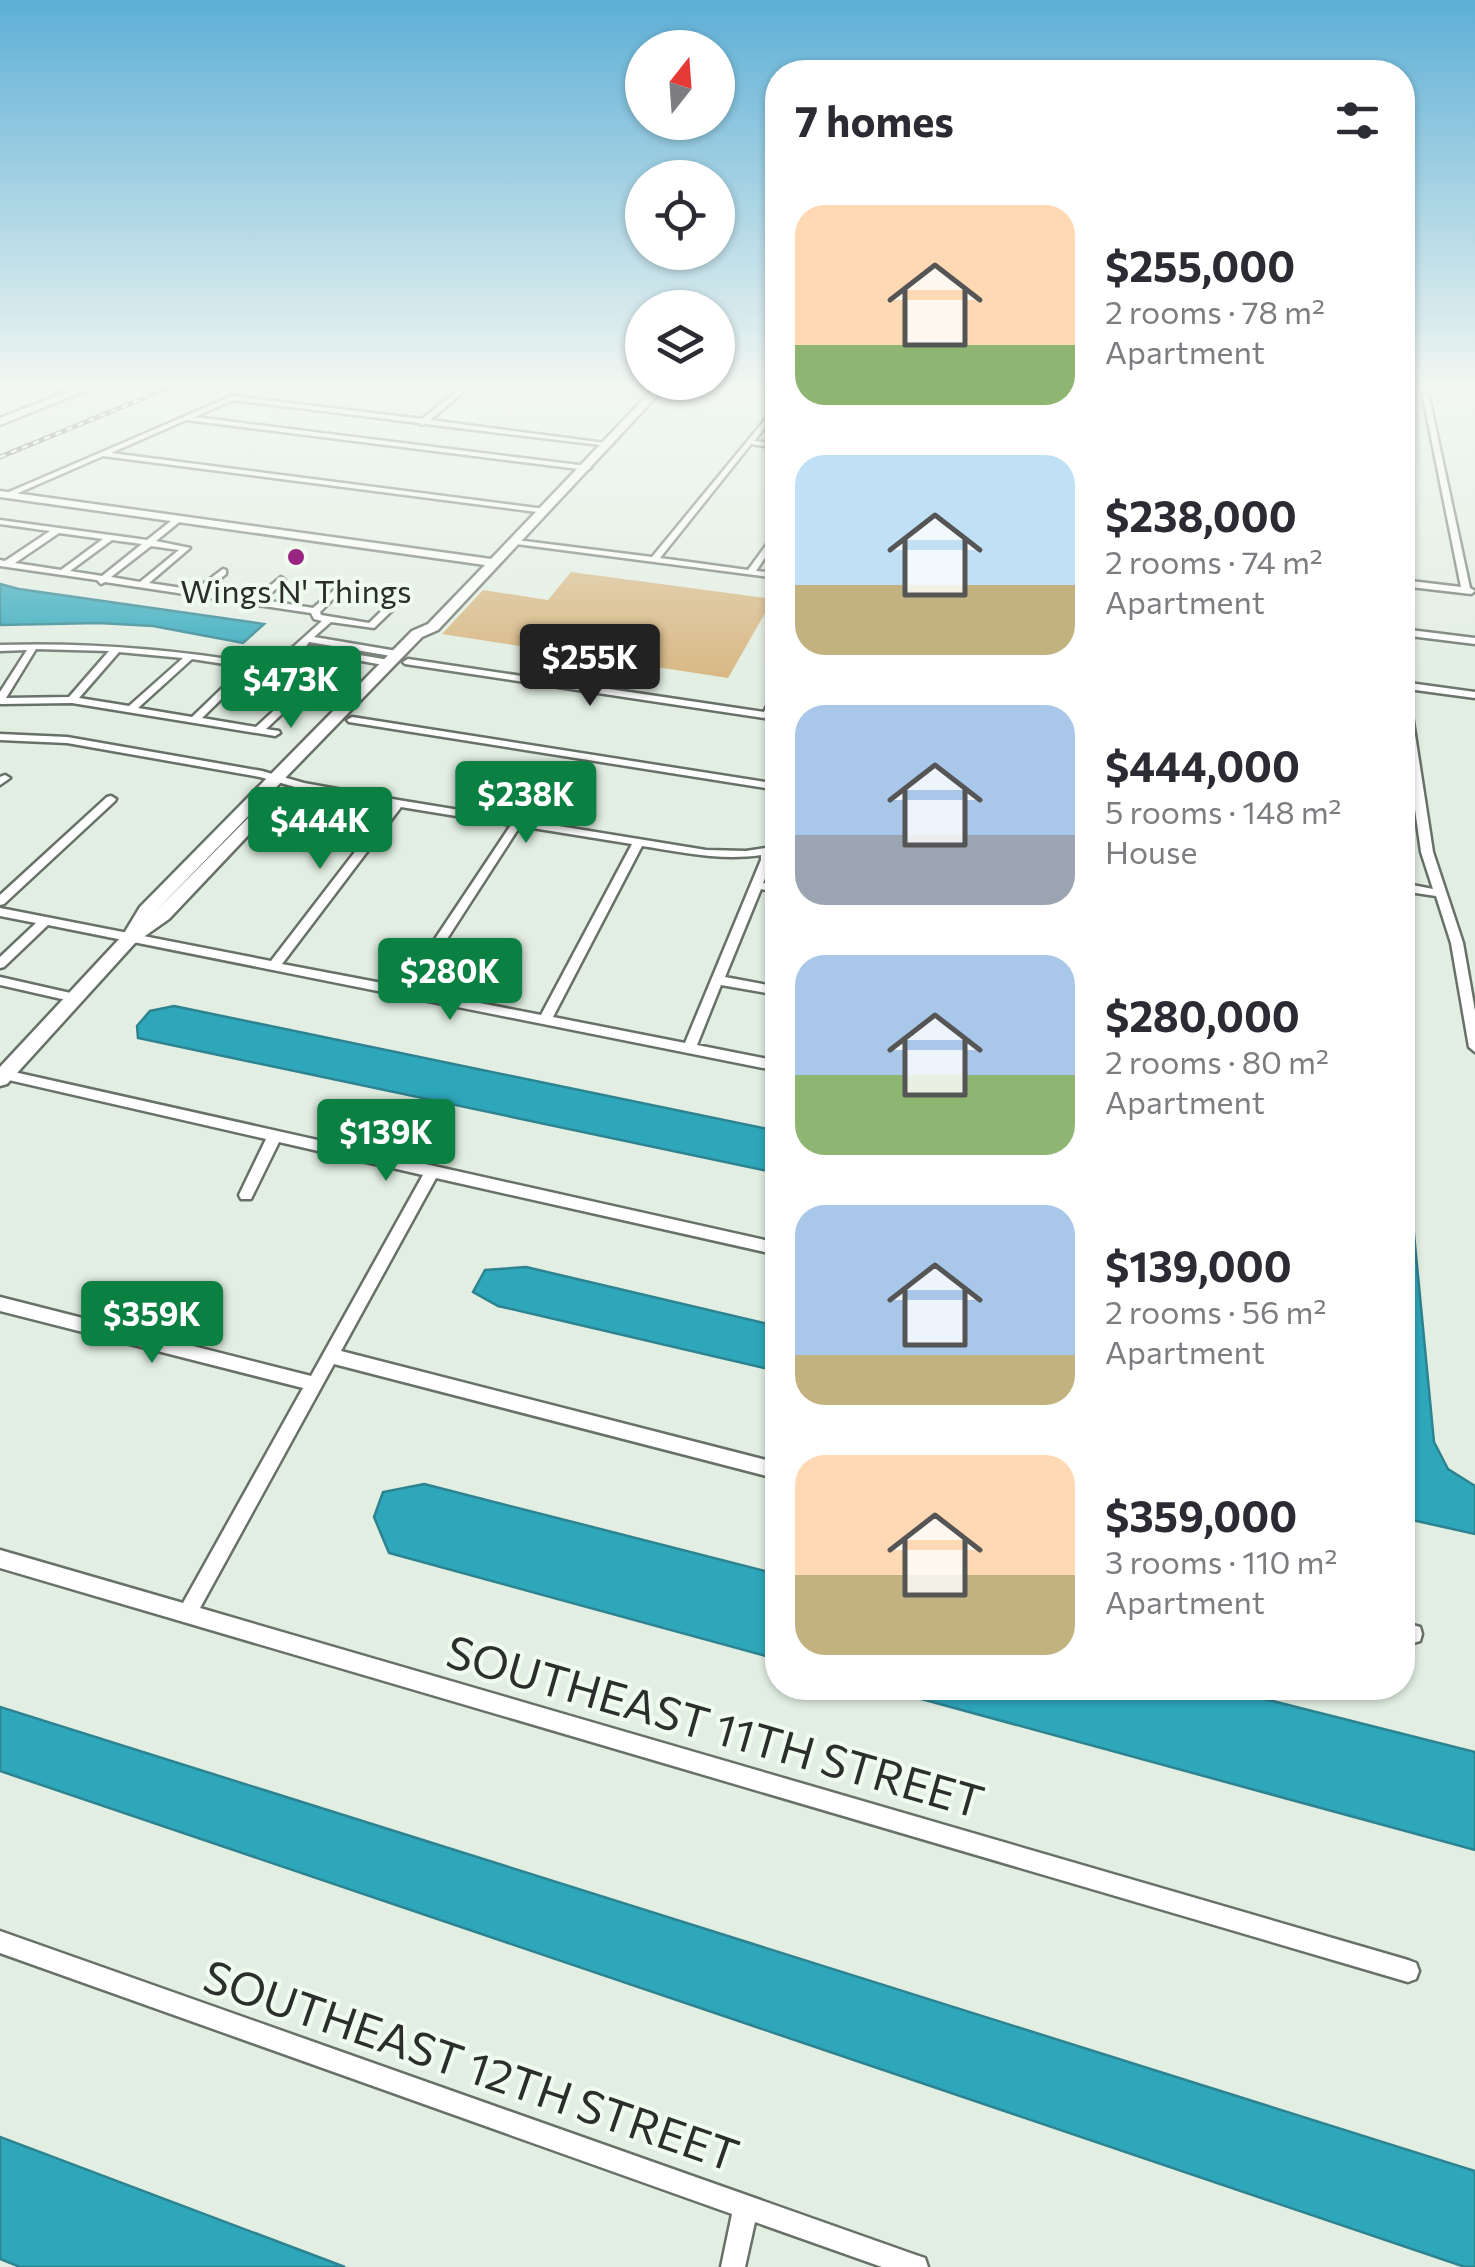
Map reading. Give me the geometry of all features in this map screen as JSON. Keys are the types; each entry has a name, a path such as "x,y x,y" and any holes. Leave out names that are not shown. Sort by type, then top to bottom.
{"street":[{"path":"376,489 546,511"},
{"path":"2,1080 129,939 163,915 283,781 398,660 432,637 433,627 567,489"},
{"path":"654,560 711,489"},
{"path":"1415,585 1470,591 1447,489"},
{"path":"3,495 496,563"},
{"path":"101,580 179,519"},
{"path":"2,524 186,548 141,585"},
{"path":"3,564 58,530"},
{"path":"63,572 111,537"},
{"path":"516,542 765,574"},
{"path":"751,572 765,551"},
{"path":"3,564 315,610"},
{"path":"197,593 222,572"},
{"path":"257,601 281,580"},
{"path":"315,610 338,589"},
{"path":"315,610 317,618 371,626 402,596"},
{"path":"275,669 329,619"},
{"path":"1415,634 1475,641"},
{"path":"308,639 398,660"},
{"path":"0,701 34,646"},
{"path":"298,647 765,715"},
{"path":"0,648 117,648 252,665 315,678 258,730"},
{"path":"72,700 117,648"},
{"path":"132,707 190,656"},
{"path":"283,781 352,720 398,660"},
{"path":"196,718 252,665"},
{"path":"1415,687 1475,695"},
{"path":"0,701 72,700 275,733"},
{"path":"352,720 765,785"},
{"path":"0,737 67,740 398,803 638,843 706,853 765,850"},
{"path":"1415,788 1438,893 1457,942 1475,1047"},
{"path":"0,901 110,799"},
{"path":"274,966 398,803"},
{"path":"1415,813 1420,814"},
{"path":"406,992 517,824"},
{"path":"545,1020 638,843"},
{"path":"689,1048 765,865"},
{"path":"756,885 765,887"},
{"path":"1415,889 1438,893"},
{"path":"0,912 765,1063"},
{"path":"0,964 44,922"},
{"path":"718,980 765,989"},
{"path":"0,981 75,998"},
{"path":"2,1080 274,1135 765,1246"},
{"path":"246,1196 274,1135"},
{"path":"187,1614 432,1172"},
{"path":"0,1304 315,1384"},
{"path":"331,1356 765,1468"},
{"name":"SOUTHEAST 11TH STREET","path":"0,1560 1408,1971"},
{"name":"SOUTHEAST 12TH STREET","path":"0,1942 916,2267"},
{"path":"733,2267 746,2205"}],"shaded area":[{"path":"571,572 765,598 765,613 728,678 442,634 483,590 548,600"}],"water":[{"path":"0,584 264,624 243,643 153,626 0,625"},
{"path":"174,1006 765,1129 765,1170 138,1038 137,1026 150,1011"},
{"path":"1415,1245 1434,1442 1448,1469 1475,1486 1475,1534 1415,1521"},
{"path":"526,1267 765,1323 765,1368 498,1306 473,1292 485,1270"},
{"path":"424,1484 765,1571 765,1656 389,1553 374,1517 383,1492"},
{"path":"925,1700 1269,1700 1475,1752 1475,1850"},
{"path":"0,1707 1475,2171 1475,2267 1465,2267 0,1771"},
{"path":"0,2137 345,2267 20,2267 0,2259"}],"place":[{"name":"Wings N' Things","path":"296,557"}]}
